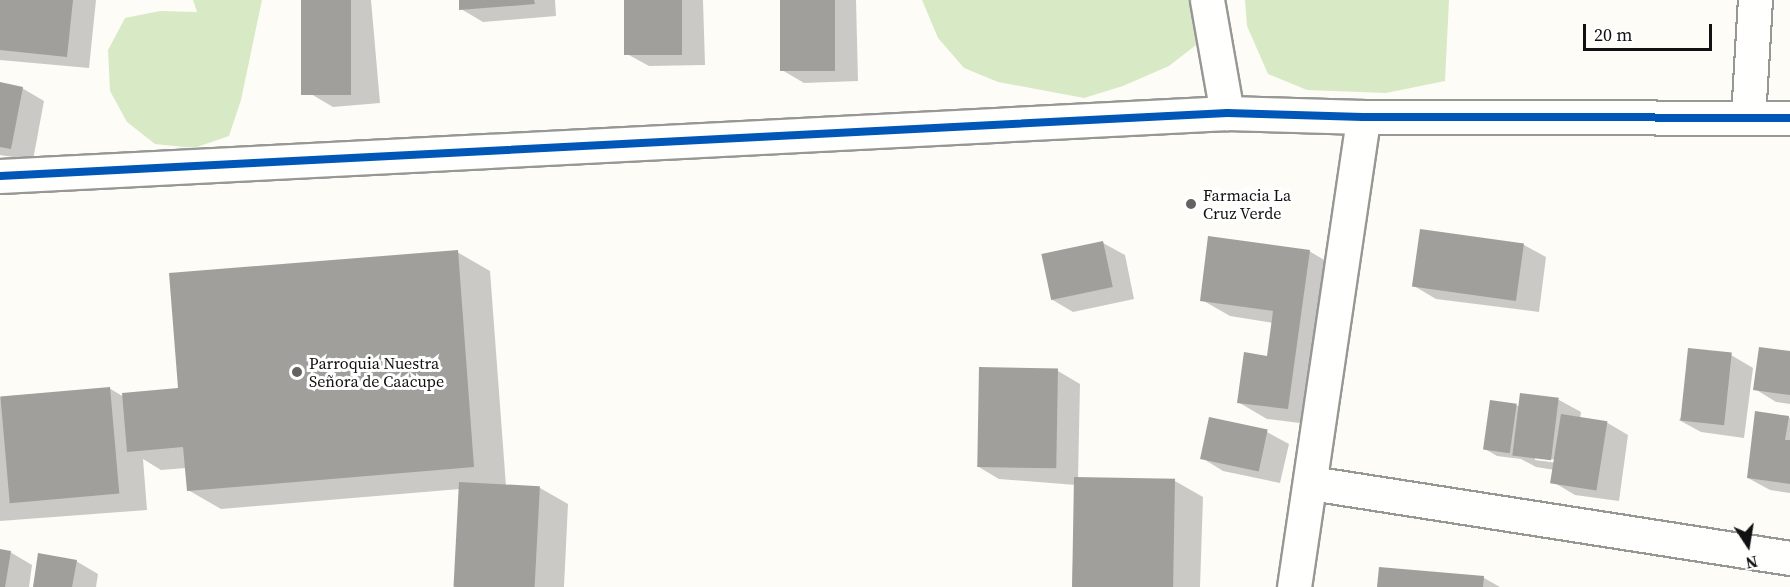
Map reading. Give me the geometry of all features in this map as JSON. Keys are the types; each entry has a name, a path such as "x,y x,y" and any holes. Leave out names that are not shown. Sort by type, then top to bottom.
{"street":[{"path":"1206,0 1227,113"},
{"path":"1748,117 1755,0"},
{"path":"0,176 1227,113 1363,117 1790,118"},
{"path":"1294,587 1363,117"},
{"path":"1311,483 1790,558"}],"green space":[{"path":"193,0 262,0 241,100 229,136 194,148 155,144 127,122 110,91 108,50 125,18 160,11 197,12"},
{"path":"922,0 1194,0 1196,45 1169,66 1123,86 1084,98 998,82 964,68 938,38"},
{"path":"1245,0 1449,0 1445,81 1386,93 1307,90 1268,74 1247,26"}],"building":[{"path":"0,0 73,0 67,57 0,50"},
{"path":"301,0 351,0 351,95 301,95"},
{"path":"459,0 534,0 535,4 459,10"},
{"path":"624,0 682,0 682,55 624,55"},
{"path":"780,0 835,0 835,71 780,71"},
{"path":"0,82 23,87 11,149 0,147"},
{"path":"1420,229 1524,244 1516,301 1412,286"},
{"path":"1208,236 1310,250 1288,409 1237,403 1244,352 1267,356 1273,311 1200,301"},
{"path":"1103,241 1113,287 1051,300 1041,254"},
{"path":"458,250 474,467 187,491 183,447 127,452 122,393 178,388 169,273"},
{"path":"1759,347 1790,351 1790,395 1753,390"},
{"path":"1688,348 1732,353 1724,425 1680,421"},
{"path":"979,367 1058,368 1056,468 977,467"},
{"path":"110,387 119,494 10,503 0,397"},
{"path":"1520,393 1559,398 1551,460 1512,456"},
{"path":"1490,400 1517,404 1510,453 1483,450"},
{"path":"1755,411 1789,416 1785,440 1790,440 1790,484 1747,478"},
{"path":"1561,414 1607,421 1596,490 1550,483"},
{"path":"1209,417 1268,429 1259,472 1200,459"},
{"path":"1074,477 1175,479 1173,587 1072,587"},
{"path":"459,482 540,486 535,587 454,587"},
{"path":"0,549 11,551 5,587 0,587"},
{"path":"38,553 77,560 72,587 33,587"},
{"path":"1379,567 1484,576 1483,587 1377,587"}],"cycle path":[{"path":"0,176 1227,113 1363,117 1790,118"}],"place":[{"name":"Farmacia La Cruz Verde","path":"1191,204"},
{"name":"Parroquia Nuestra Señora de Caacupe","path":"297,372"}]}
